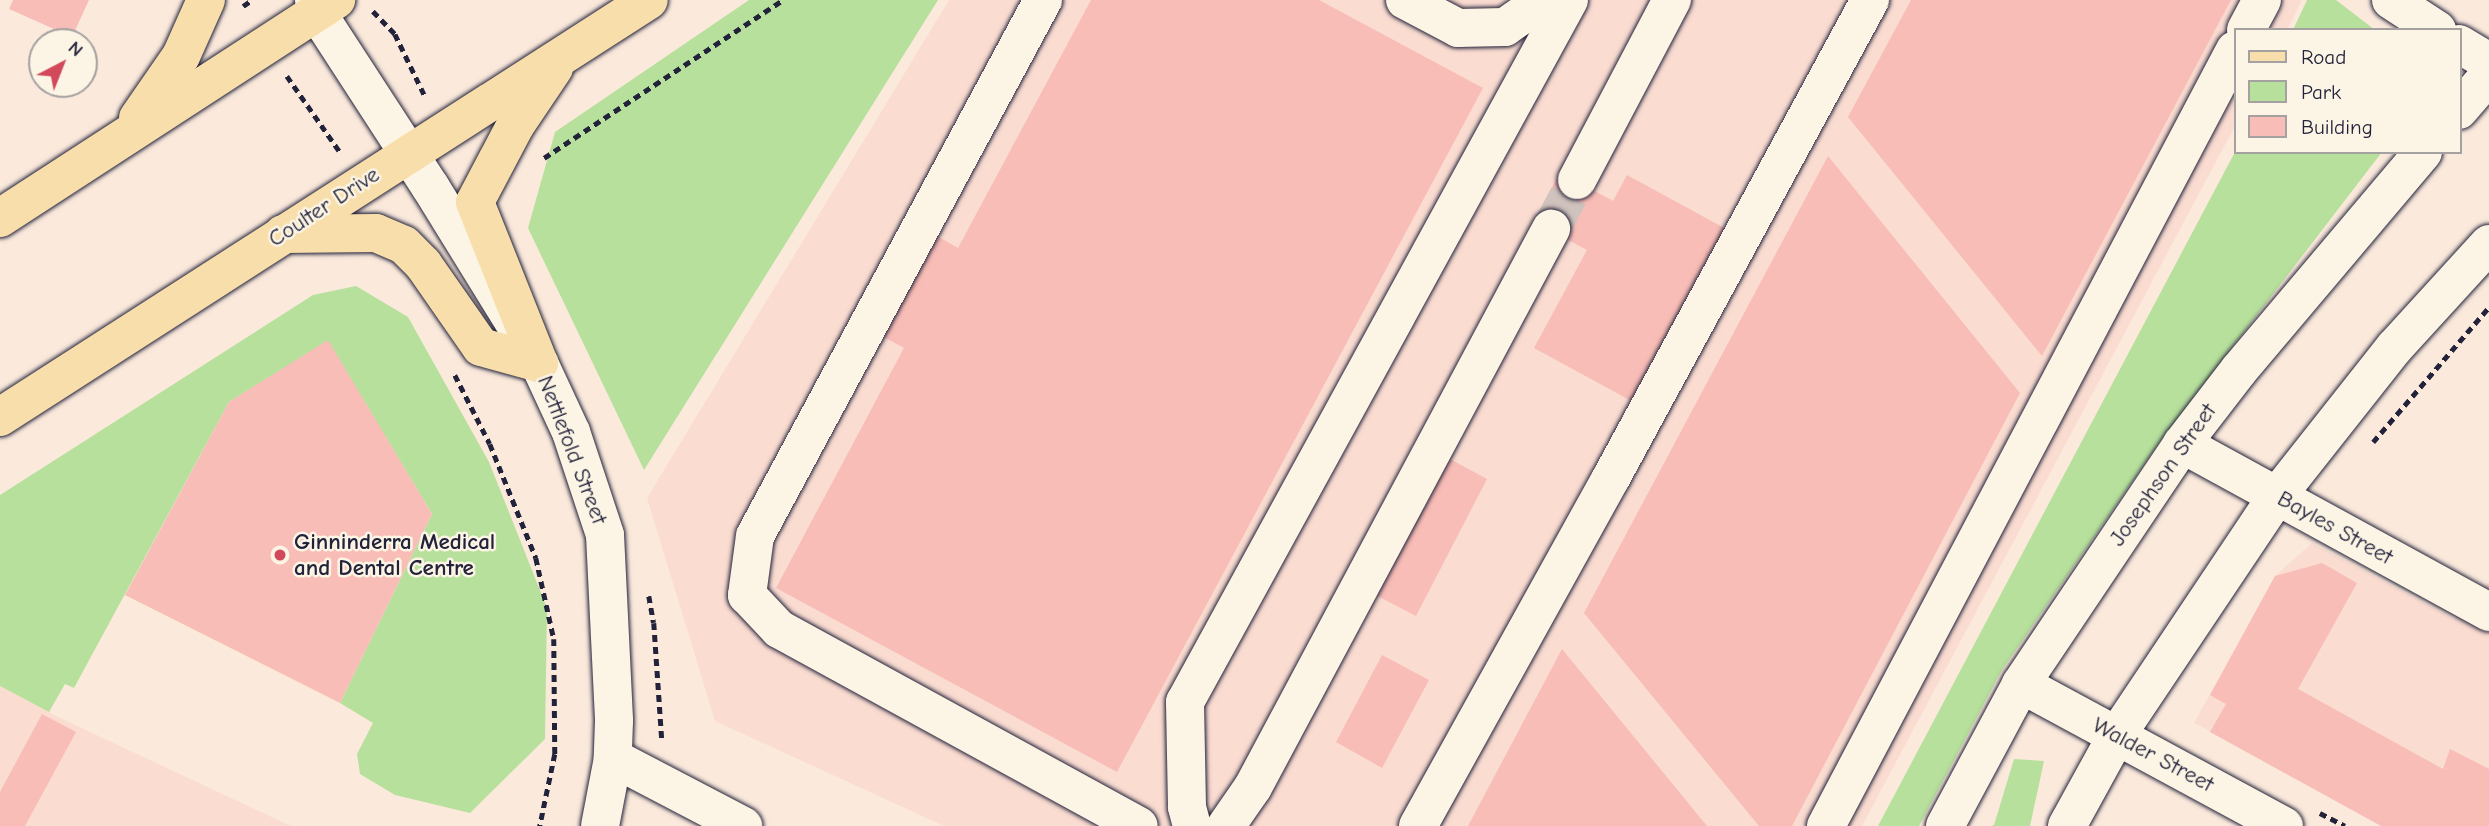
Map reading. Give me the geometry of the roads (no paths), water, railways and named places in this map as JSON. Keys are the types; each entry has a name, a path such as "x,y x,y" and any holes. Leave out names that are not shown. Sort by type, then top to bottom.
{"main road":[{"name":"Coulter Drive","path":"0,417 408,152 649,0"},
{"path":"127,135 181,56 223,4"},
{"path":"0,218 327,4"},
{"path":"539,363 475,202 514,126 563,55"},
{"path":"283,234 376,233 404,245 423,264 481,346 539,363"}],"street":[{"path":"1043,0 755,536 747,596 779,629 1139,826"},
{"path":"1405,0 1458,28 1505,27 1544,0"},
{"path":"1192,826 1187,807 1185,702 1569,0"},
{"path":"1577,180 1672,0"},
{"path":"1418,826 1611,478 1870,0"},
{"path":"2247,28 2262,0"},
{"path":"2391,0 2434,28"},
{"name":"Nettlefold Street","path":"327,4 408,152 539,363 571,432 605,535 613,758 600,826"},
{"path":"2461,45 2489,62"},
{"path":"1826,826 2234,52"},
{"path":"2461,108 2489,75"},
{"name":"Josephson Street","path":"1945,826 2021,684 2182,444 2239,370 2421,154"},
{"path":"1226,826 1253,787 1550,229"},
{"path":"2067,826 2117,735 2277,496 2395,348 2489,244"},
{"name":"Bayles Street","path":"2182,444 2489,612"},
{"name":"Walder Street","path":"2021,684 2284,826"},
{"path":"613,758 743,826"}],"tunnel":[{"path":"1551,229 1577,180"}],"place":[{"name":"Ginninderra Medical and Dental Centre","path":"280,555"}]}
